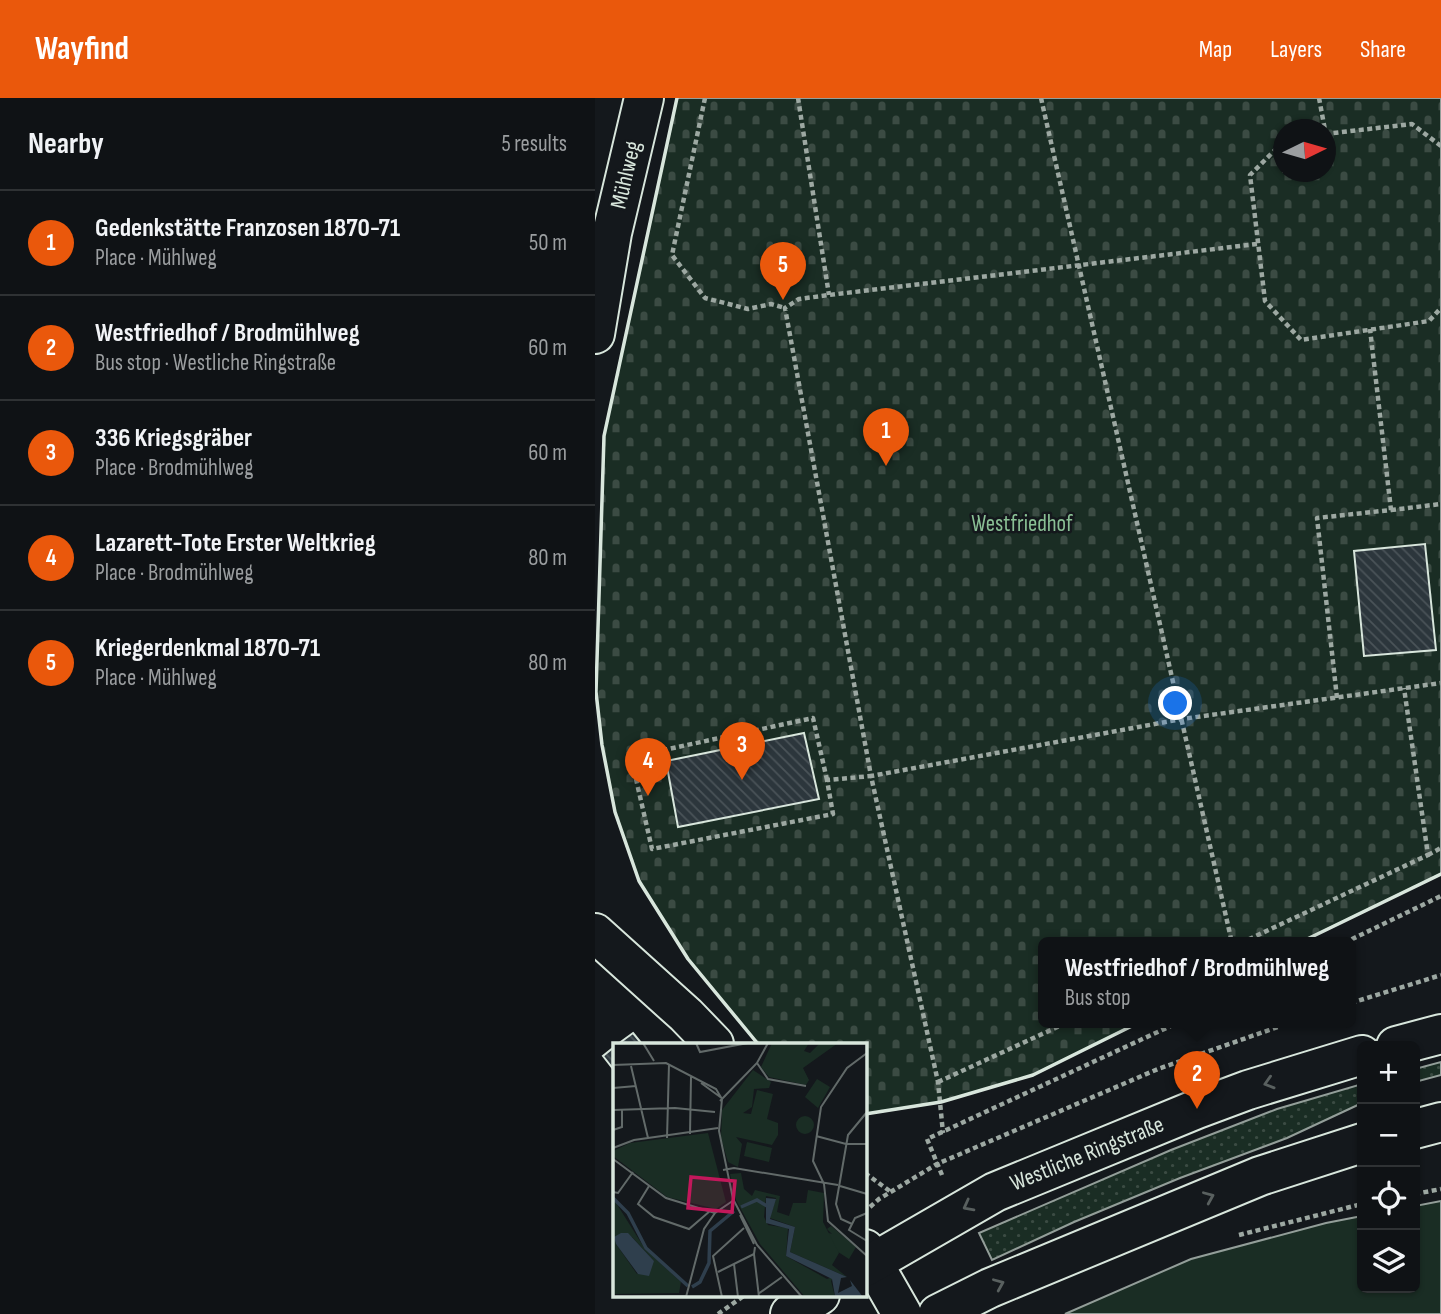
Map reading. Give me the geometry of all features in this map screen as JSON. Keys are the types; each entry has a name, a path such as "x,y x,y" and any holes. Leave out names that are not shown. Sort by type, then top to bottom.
{"main road":[{"name":"Mühlweg","path":"595,334 612,233 644,98"},
{"path":"595,933 686,1014 712,1043"},
{"path":"1415,1041 1441,1034"},
{"name":"Westliche Ringstraße","path":"867,1259 995,1192 1197,1109 1248,1090 1357,1057"},
{"path":"1420,1128 1441,1122"},
{"path":"938,1314 990,1288 1260,1176 1357,1145"},
{"path":"867,1259 902,1314"},
{"path":"790,1314 818,1296"}],"path":[{"path":"705,98 672,255 705,298 748,309 771,304 785,308 799,299 1257,244"},
{"path":"798,98 829,295"},
{"path":"1041,98 1231,937"},
{"path":"1319,98 1323,119"},
{"path":"1336,131 1412,124 1441,146"},
{"path":"1273,152 1250,175 1265,301 1301,340 1429,321 1441,308"},
{"path":"785,308 871,776 938,1082 943,1133"},
{"path":"1370,330 1391,510"},
{"path":"1337,698 1317,518 1441,504"},
{"path":"827,780 871,776 1182,719 1441,683"},
{"path":"1405,688 1428,855"},
{"path":"813,718 827,780 833,814 652,849 631,757 813,718"},
{"path":"1254,937 1441,848"},
{"path":"1356,937 1441,896"},
{"path":"1356,1001 1441,975"},
{"path":"938,1082 1055,1028"},
{"path":"937,1164 927,1139 1166,1028"},
{"path":"866,1211 891,1192 937,1164 1159,1069 1275,1028"},
{"path":"866,1174 891,1192"},
{"path":"1420,1193 1441,1189"},
{"path":"717,1314 744,1296"}],"green space":[{"name":"Westfriedhof","path":"677,98 1441,98 1441,874 1311,937 1038,937 1038,1028 1128,1028 1033,1075 941,1102 866,1114 866,1043 757,1043 688,959 639,881 615,812 602,745 596,692 604,436"},
{"path":"1441,1062 1441,1075 1420,1081 1420,1068"},
{"path":"1357,1085 1357,1105 1287,1138 1074,1222 992,1260 979,1233 1171,1150 1277,1109"},
{"path":"1441,1201 1441,1314 1065,1314 1191,1259 1357,1217 1357,1293 1420,1293 1420,1205"}],"building":[{"path":"1425,544 1436,650 1364,656 1354,551"},
{"path":"804,733 819,799 678,827 666,761"},
{"path":"633,1033 641,1043 619,1043"},
{"path":"613,1048 613,1069 603,1056"}],"wall":[{"path":"677,98 604,436 596,692 602,745 615,812 639,881 688,959 757,1043"},
{"path":"1311,937 1441,874"},
{"path":"866,1114 941,1102 1033,1075 1128,1028"}],"place":[{"name":"Kriegerdenkmal 1870-71","path":"783,300"},
{"name":"Gedenkstätte Franzosen 1870-71","path":"886,466"},
{"name":"336 Kriegsgräber","path":"742,780"},
{"name":"Lazarett-Tote Erster Weltkrieg","path":"648,796"},
{"name":"Westfriedhof / Brodmühlweg","path":"1197,1109"}]}
